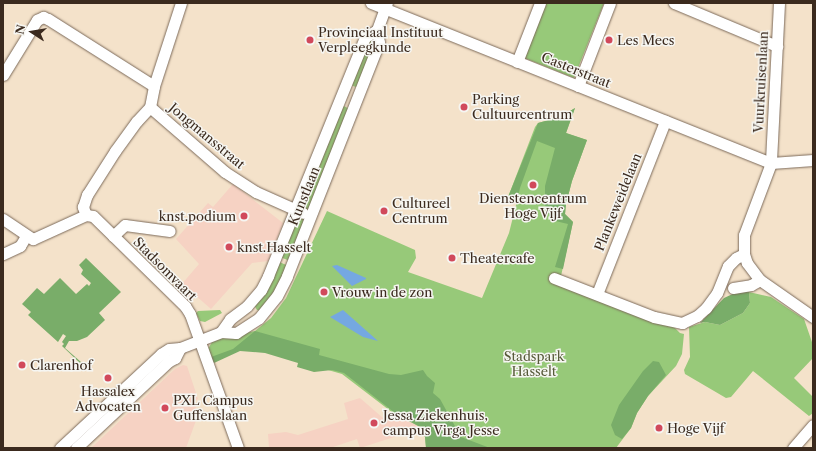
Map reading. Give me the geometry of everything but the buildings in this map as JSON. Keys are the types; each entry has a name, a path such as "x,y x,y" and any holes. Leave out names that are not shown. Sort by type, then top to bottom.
{"street":[{"path":"3,219 26,236 33,239 86,215 84,207 87,195 115,151 137,121 150,107 154,86 181,3"},
{"name":"Casterstraat","path":"371,3 386,6 517,62 771,163"},
{"path":"517,62 540,3"},
{"path":"578,86 610,3"},
{"path":"674,3 778,46"},
{"name":"Vuurkruisenlaan","path":"744,254 744,235 771,163 779,3"},
{"name":"Kunstlaan","path":"60,448 161,354 169,349 180,348 221,332 236,333 259,318 283,285 379,43 377,30 386,6"},
{"path":"3,75 38,20 43,18 48,19 154,86"},
{"name":"Kunstlaan","path":"221,332 230,319 247,306 261,290 296,211 365,37 377,30"},
{"path":"339,100 355,106"},
{"name":"Jongmansstraat","path":"150,107 225,172 256,192 310,216"},
{"name":"Plankeweidelaan","path":"597,294 665,121"},
{"path":"771,163 813,160"},
{"name":"Stadsomvaart","path":"86,215 93,216 185,306 190,314 200,340 238,448"},
{"path":"113,236 124,225 170,231"},
{"path":"3,254 20,246 26,236"},
{"path":"554,278 654,317 682,323 697,316 706,308 716,293 728,266 736,258 744,254 747,263 760,280 813,317"},
{"path":"733,288 751,285 760,280"},
{"path":"247,306 259,318"},
{"name":"Kunstlaan","path":"76,448 169,361 175,358 180,348"},
{"path":"793,448 813,425"}],"shaded area":[{"name":"knst.Hasselt","path":"233,184 283,223 268,261 252,263 211,309 195,295 187,302 178,294 184,287 181,285 199,264 176,239 208,203 213,207"},
{"name":"PXL Campus Guffenslaan","path":"183,365 187,366 198,399 194,401 198,415 186,448 91,448 175,369"},
{"name":"Jessa Ziekenhuis, campus Virga Jesse","path":"360,398 383,418 395,413 422,428 360,448 357,439 330,448 269,448 268,434 286,432 298,435 348,419 344,403"}],"green space":[{"path":"546,3 604,3 574,78 522,57"},
{"path":"371,37 375,40 358,88 349,84"},
{"path":"344,106 349,109 309,209 307,210 302,206 342,107"},
{"name":"Stadspark Hasselt","path":"575,108 566,133 587,140 572,181 566,204 565,214 573,222 561,276 647,320 673,326 680,333 684,334 682,354 676,366 648,396 637,413 631,428 616,448 426,448 422,428 393,413 342,374 265,352 240,349 212,363 208,349 212,342 223,337 255,331 271,318 286,298 327,211 415,250 416,258 408,272 482,298 509,233 517,201 508,197 535,127 538,123 560,117"},
{"path":"575,108 566,133 587,140 572,181 566,204 565,214 573,222 563,269 555,267 568,224 551,220 545,205 545,186 555,148 537,141 520,188 517,201 508,197 538,123 560,117"},
{"path":"298,217 305,219 290,261 280,257"},
{"path":"86,258 121,292 99,313 105,320 87,337 77,341 69,341 65,348 81,362 80,363 62,346 64,344 62,342 66,336 63,334 58,342 28,315 31,312 22,304 37,288 44,294 60,278 76,294 87,284 89,286 91,283 81,274 83,270 79,265"},
{"path":"279,262 289,266 283,279 260,311 257,310 254,305"},
{"path":"737,292 749,292 750,303 743,313 720,325 705,322 700,323 724,298"},
{"path":"749,292 771,297 804,319 813,345 813,358 794,378 813,397 813,413 809,416 753,371 731,397 726,398 685,374 684,370 690,357 689,327 705,322 720,325 743,313 750,303"},
{"path":"220,310 222,313 205,322 200,321 196,313 198,311"},
{"path":"255,331 320,349 319,355 389,374 401,375 423,370 435,383 433,393 440,399 461,437 490,448 426,448 422,428 395,413 344,373 332,370 314,372 297,367 298,363 265,353 240,351 214,363 211,357 233,349"},
{"path":"653,361 659,362 666,375 648,396 637,413 631,428 622,439 615,435 611,425 619,405 643,371"}],"water":[{"path":"337,265 366,279 352,286 332,266"},
{"path":"343,310 378,341 363,337 330,317"}],"place":[{"name":"Provinciaal Instituut Verpleegkunde","path":"310,40"},
{"name":"Les Mecs","path":"609,40"},
{"name":"Parking Cultuurcentrum","path":"464,107"},
{"name":"Dienstencentrum Hoge Vijf","path":"533,185"},
{"name":"Cultureel Centrum","path":"384,211"},
{"name":"knst.podium","path":"244,216"},
{"name":"knst.Hasselt","path":"229,247"},
{"name":"Theatercafe","path":"452,258"},
{"name":"Vrouw in de zon","path":"324,292"},
{"name":"Clarenhof","path":"22,365"},
{"name":"Hassalex Advocaten","path":"108,378"},
{"name":"PXL Campus Guffenslaan","path":"165,408"},
{"name":"Jessa Ziekenhuis, campus Virga Jesse","path":"374,423"},
{"name":"Hoge Vijf","path":"659,428"}]}
